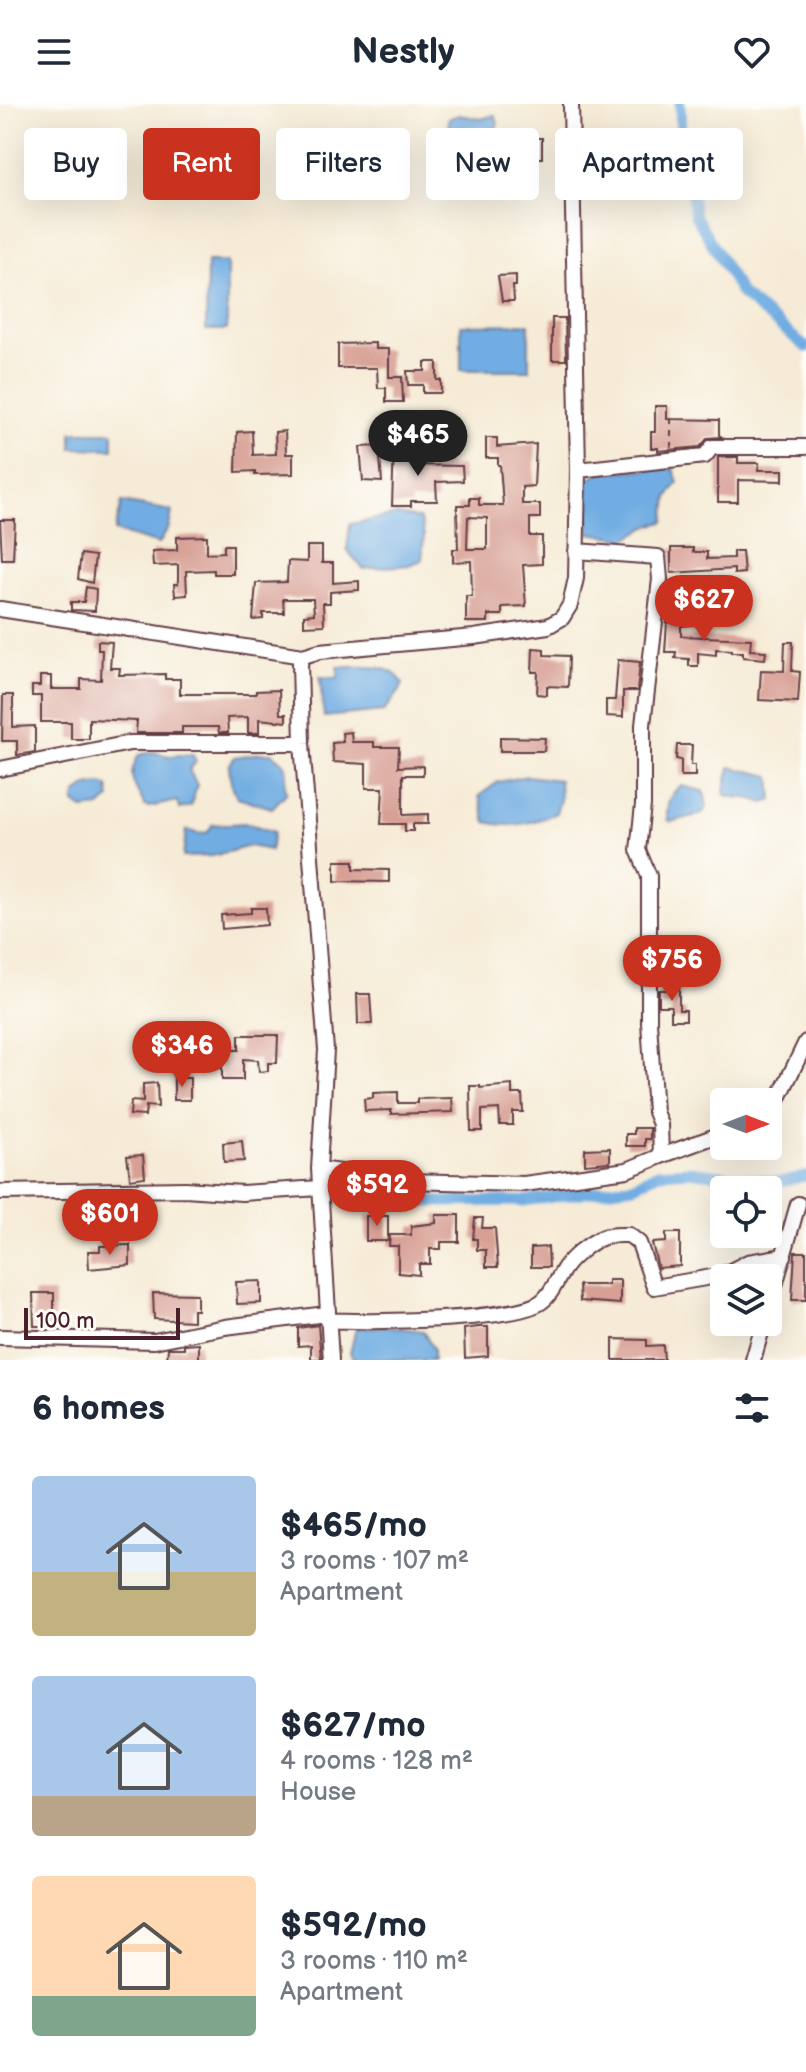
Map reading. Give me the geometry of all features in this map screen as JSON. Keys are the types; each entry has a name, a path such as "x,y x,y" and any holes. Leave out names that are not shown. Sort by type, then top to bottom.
{"street":[{"path":"0,609 303,656 320,651 474,637 548,626 562,618 570,605 576,578 578,470 571,104"},
{"path":"578,470 671,462 705,456 712,447 806,447"},
{"path":"576,551 658,557 660,579 643,725 643,805 638,850 649,876 649,1022 661,1156"},
{"path":"303,656 300,663 302,743 326,1050 319,1169 331,1360"},
{"path":"0,769 130,743 302,743"},
{"path":"782,1092 806,1042"},
{"path":"319,1169 406,1181 524,1184 627,1170 710,1138"},
{"path":"0,1192 185,1189 242,1193 320,1188"},
{"path":"782,1264 798,1204"},
{"path":"0,1337 154,1341 225,1327 326,1317 421,1319 516,1312 541,1302 554,1287 564,1267 604,1236 629,1235 639,1243 654,1287 723,1275 748,1262 784,1256"},
{"path":"753,1360 760,1336"}],"path":[{"path":"671,415 671,462"}],"water":[{"path":"459,115 481,119 495,115 498,123 496,128 449,128 448,119"},
{"path":"207,262 227,262 227,330 206,330"},
{"path":"529,324 529,370 461,370 461,325"},
{"path":"72,432 113,432 113,449 72,448"},
{"path":"673,468 678,482 668,497 665,522 651,525 626,539 589,533 586,480 600,472"},
{"path":"122,502 172,511 169,527 159,544 115,531"},
{"path":"397,515 420,519 424,536 422,560 409,565 363,569 347,550 350,524"},
{"path":"338,667 384,669 392,672 403,684 384,711 324,717 320,677 338,678"},
{"path":"153,752 169,756 193,754 196,762 189,770 197,785 191,806 179,809 177,801 145,806 132,776 139,755"},
{"path":"273,753 286,767 287,792 272,808 237,797 231,783 229,766 235,757"},
{"path":"730,767 771,776 773,800 763,803 724,794"},
{"path":"527,776 559,780 560,800 556,813 522,824 486,822 479,796 498,782"},
{"path":"101,784 108,786 110,798 100,807 83,809 75,803 75,797 83,788"},
{"path":"681,786 704,791 707,806 702,814 670,822 667,819 669,800"},
{"path":"247,823 274,832 270,850 250,846 212,856 183,857 186,830 199,834 208,832 212,825"},
{"path":"384,1326 423,1331 433,1349 433,1360 355,1360 350,1353 356,1328"}],"building":[{"path":"539,138 542,138 542,158 539,158"},
{"path":"516,275 514,301 502,301 498,276"},
{"path":"552,318 565,318 566,360 552,360"},
{"path":"375,343 375,349 389,349 389,377 402,377 403,402 386,402 386,388 378,388 377,368 338,368 338,344"},
{"path":"425,362 437,362 441,393 423,393 423,385 408,385 407,371 425,371"},
{"path":"655,406 667,406 667,419 719,420 719,435 722,437 708,438 700,447 658,451 658,448 651,448 651,432 655,432"},
{"path":"252,431 253,455 276,454 275,432 285,431 286,454 293,454 293,474 236,472 237,432"},
{"path":"486,438 497,438 497,447 536,444 534,486 522,487 522,504 540,504 540,518 530,518 530,536 542,536 542,564 523,565 526,606 502,607 502,615 488,615 488,622 466,622 466,596 472,596 471,561 453,562 453,549 458,549 457,505 470,505 470,498 479,498 479,505 503,505 498,458 486,458","holes":["468,517 487,518 487,549 467,549"]},
{"path":"394,444 413,444 413,465 462,466 463,481 436,482 437,501 411,501 411,506 392,506"},
{"path":"379,446 382,482 363,481 360,447"},
{"path":"718,457 738,457 738,463 759,463 758,470 783,470 783,481 738,480 738,502 718,502"},
{"path":"0,520 15,520 13,559 2,559"},
{"path":"207,536 207,553 224,552 224,545 233,545 233,574 214,574 214,570 186,571 187,595 175,596 178,565 153,566 152,551 177,550 177,537"},
{"path":"307,546 322,546 322,563 333,563 333,583 359,581 359,590 330,592 330,603 323,603 324,625 304,626 304,615 314,614 313,599 283,599 284,613 263,613 263,619 253,620 256,583 287,582 288,561 307,562"},
{"path":"671,548 693,548 693,552 707,552 707,559 733,558 733,551 742,551 744,573 734,574 734,569 671,573"},
{"path":"81,554 95,556 92,583 78,579"},
{"path":"86,587 96,589 95,611 71,610 71,602 84,602"},
{"path":"678,617 701,619 701,624 681,626 681,636 751,639 750,650 766,651 765,659 743,657 743,652 716,649 716,655 698,653 698,666 689,666 689,659 675,658 676,652 665,652 667,622 678,623"},
{"path":"98,641 112,642 110,668 120,668 119,675 165,674 165,679 180,679 180,694 256,694 256,691 279,690 280,714 286,714 286,722 259,719 259,733 248,733 248,717 227,718 228,733 219,733 218,727 182,727 182,733 136,733 137,721 89,719 89,739 71,739 71,722 41,722 41,696 32,696 32,686 40,686 40,676 51,676 51,689 81,689 81,679 101,680 102,650 98,650"},
{"path":"785,642 793,642 792,671 800,672 798,702 759,700 761,670 784,671"},
{"path":"533,648 544,649 544,655 569,656 568,687 547,686 547,695 537,694 538,672 532,672"},
{"path":"618,660 640,662 637,691 623,691 623,717 606,716 606,700 615,700"},
{"path":"3,695 13,695 13,727 35,726 35,752 17,755 17,741 2,741"},
{"path":"351,732 352,742 374,742 374,747 399,747 398,767 423,766 423,775 403,775 403,815 428,814 428,824 413,824 413,831 405,831 405,824 381,824 383,788 366,788 366,764 333,762 332,743 343,742 342,733"},
{"path":"500,737 545,738 544,751 500,751"},
{"path":"677,745 692,745 691,765 695,765 695,776 681,776 681,760 676,759"},
{"path":"335,861 354,861 354,869 389,870 389,882 335,881"},
{"path":"251,908 266,908 267,925 222,929 221,915 251,913"},
{"path":"672,986 679,986 679,1010 686,1010 686,1020 671,1020 671,1006 659,1006 659,990 672,990"},
{"path":"357,994 370,994 372,1024 358,1024"},
{"path":"239,1035 278,1035 277,1063 268,1063 268,1071 259,1072 258,1060 243,1059 243,1080 222,1080 222,1065 207,1065 207,1050 239,1050"},
{"path":"174,1078 190,1078 190,1100 174,1100"},
{"path":"157,1083 158,1107 146,1106 145,1116 130,1115 131,1101 143,1102 143,1084"},
{"path":"512,1085 512,1094 522,1094 523,1112 513,1112 513,1125 500,1125 499,1109 482,1110 482,1131 471,1131 470,1086"},
{"path":"398,1092 398,1103 452,1098 453,1112 391,1114 391,1110 365,1111 364,1099 373,1098 373,1093"},
{"path":"634,1128 650,1128 650,1139 645,1139 645,1146 626,1146 626,1134 634,1134"},
{"path":"242,1141 244,1161 224,1162 223,1143"},
{"path":"610,1148 610,1162 585,1164 585,1149"},
{"path":"143,1155 145,1177 130,1179 127,1156"},
{"path":"436,1215 459,1215 459,1242 441,1242 441,1249 430,1249 430,1264 419,1264 419,1275 398,1273 398,1246 389,1246 390,1235 411,1235 411,1226 436,1223"},
{"path":"366,1216 388,1216 388,1241 366,1241"},
{"path":"475,1218 483,1218 482,1228 495,1228 498,1267 486,1267 486,1250 477,1250 477,1239 473,1239"},
{"path":"666,1233 680,1233 680,1266 658,1268 652,1243 666,1242"},
{"path":"130,1245 130,1265 89,1269 88,1251 100,1251 100,1246"},
{"path":"548,1247 549,1267 531,1267 531,1248"},
{"path":"795,1252 806,1252 806,1300 792,1300"},
{"path":"608,1280 620,1280 620,1304 580,1301 579,1285 608,1285"},
{"path":"261,1281 261,1303 237,1304 236,1282"},
{"path":"33,1293 54,1293 54,1326 34,1326"},
{"path":"153,1293 197,1294 193,1321 154,1319"},
{"path":"318,1325 321,1359 311,1359 311,1345 298,1346 298,1328"},
{"path":"488,1327 488,1356 465,1358 464,1329"},
{"path":"613,1339 647,1340 647,1346 663,1345 664,1360 613,1360"},
{"path":"199,1344 199,1360 167,1360 168,1348"}],"waterway":[{"path":"680,104 681,132 695,215 742,295 806,347"},
{"path":"352,1194 420,1202 523,1201 633,1186 658,1173 689,1171 779,1182 806,1176"}]}
